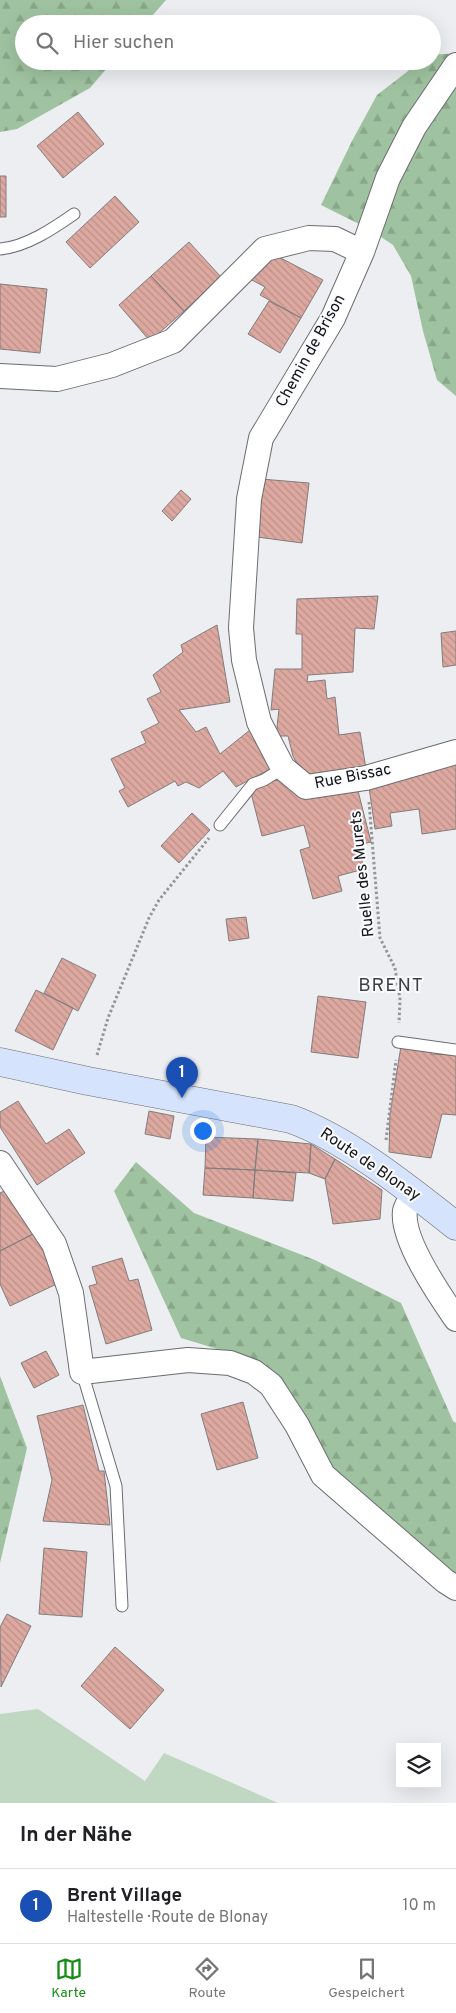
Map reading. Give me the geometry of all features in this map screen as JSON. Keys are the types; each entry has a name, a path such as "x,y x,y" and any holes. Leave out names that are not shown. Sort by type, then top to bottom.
{"main road":[{"name":"Route de Blonay","path":"0,1062 88,1081 291,1119 309,1125 333,1138 452,1218"}],"street":[{"name":"Chemin de Brison","path":"241,628 248,499 261,438 333,318 362,252 388,178 414,127 456,65"},
{"path":"0,376 56,379 112,365 173,341 265,249 309,238 335,239 362,252"},
{"name":"Rue Bissac","path":"241,628 244,660 259,722 283,768 306,787 366,778 456,752"},
{"path":"0,1163 54,1244 71,1293 82,1372 188,1360 230,1363 254,1372 270,1385 297,1425 323,1475 456,1588"},
{"path":"413,1193 405,1211 408,1238 438,1293 456,1319"}],"lane":[{"path":"0,249 32,239 53,229 74,214"},
{"path":"220,825 253,784 264,780 283,768"},
{"path":"398,1042 456,1050"},
{"path":"82,1372 116,1486 122,1606"}],"path":[{"name":"Ruelle des Murets","path":"366,778 380,938 395,968 400,999 398,1042 388,1114 385,1173"},
{"path":"94,1062 108,1018 149,918 159,900 220,825"}],"green space":[{"path":"0,0 166,0 153,15 15,15 15,70 105,70 90,88 17,129 0,132"},
{"path":"456,53 456,396 437,380 423,331 411,276 393,245 369,229 321,205 377,95 409,70 441,70 441,54"},
{"path":"136,1162 194,1213 315,1260 401,1303 453,1421 456,1423 456,1576 333,1476 237,1355 181,1338 114,1191"},
{"path":"0,1376 27,1448 0,1563"},
{"path":"38,1709 145,1781 164,1753 278,1803 0,1803 0,1714"}],"building":[{"path":"78,112 104,144 63,178 37,146"},
{"path":"0,176 6,176 6,217 0,217"},
{"path":"115,196 139,222 90,268 66,242"},
{"path":"189,242 221,277 184,311 151,276"},
{"path":"273,254 323,280 301,318 260,295 265,287 250,279"},
{"path":"151,276 184,311 150,341 119,305"},
{"path":"0,284 47,289 40,353 0,349"},
{"path":"269,301 301,318 280,353 248,334"},
{"path":"261,479 309,483 302,543 257,537"},
{"path":"181,490 191,499 172,521 162,511"},
{"path":"378,596 374,629 355,628 353,672 308,675 307,682 325,680 327,699 335,697 339,735 360,732 366,769 304,778 293,756 288,736 276,736 279,709 271,710 275,669 302,669 302,634 296,634 297,599"},
{"path":"217,625 230,702 179,710 196,732 206,727 220,754 255,726 274,767 236,787 223,771 199,788 186,782 178,786 175,781 128,807 119,791 125,788 111,759 146,743 141,732 159,723 147,699 161,692 153,675 183,652 181,645"},
{"path":"456,631 456,665 443,667 441,633"},
{"path":"456,761 456,829 422,834 419,809 390,813 392,826 375,829 369,787 379,778 436,770 435,764"},
{"path":"289,779 356,783 371,842 358,845 364,869 338,876 342,891 313,899 300,850 310,847 304,825 262,836 250,789 270,781"},
{"path":"192,813 210,830 179,863 161,846"},
{"path":"246,917 249,938 229,941 226,919"},
{"path":"62,958 96,975 78,1011 44,993"},
{"path":"36,990 73,1008 53,1050 15,1031"},
{"path":"318,996 366,1002 358,1058 311,1052"},
{"path":"401,1046 432,1048 431,1054 456,1055 456,1115 442,1114 431,1158 389,1152 390,1114"},
{"path":"18,1101 46,1144 69,1129 85,1153 37,1185 0,1127 0,1112"},
{"path":"149,1111 174,1116 170,1139 145,1134"},
{"path":"206,1137 258,1139 255,1170 205,1168"},
{"path":"258,1139 311,1144 309,1173 255,1170"},
{"path":"311,1144 335,1159 325,1179 309,1173"},
{"path":"335,1159 382,1190 380,1219 333,1224 325,1179"},
{"path":"205,1168 255,1170 253,1198 203,1195"},
{"path":"255,1170 296,1173 293,1201 253,1198"},
{"path":"9,1189 37,1232 0,1251 0,1193"},
{"path":"37,1232 61,1282 10,1306 0,1284 0,1251"},
{"path":"122,1258 129,1281 138,1279 152,1330 106,1344 89,1286 97,1284 92,1267"},
{"path":"46,1351 59,1375 34,1388 21,1363"},
{"path":"243,1402 258,1458 217,1470 201,1414"},
{"path":"83,1405 99,1471 104,1471 110,1525 43,1521 52,1480 37,1416"},
{"path":"44,1548 87,1552 82,1617 39,1614"},
{"path":"7,1614 31,1626 1,1687 0,1627"},
{"path":"115,1647 164,1690 130,1729 81,1686"}],"place":[{"name":"Brent Village","path":"182,1098"}],"district":[{"name":"BRENT","path":"391,986"}]}
